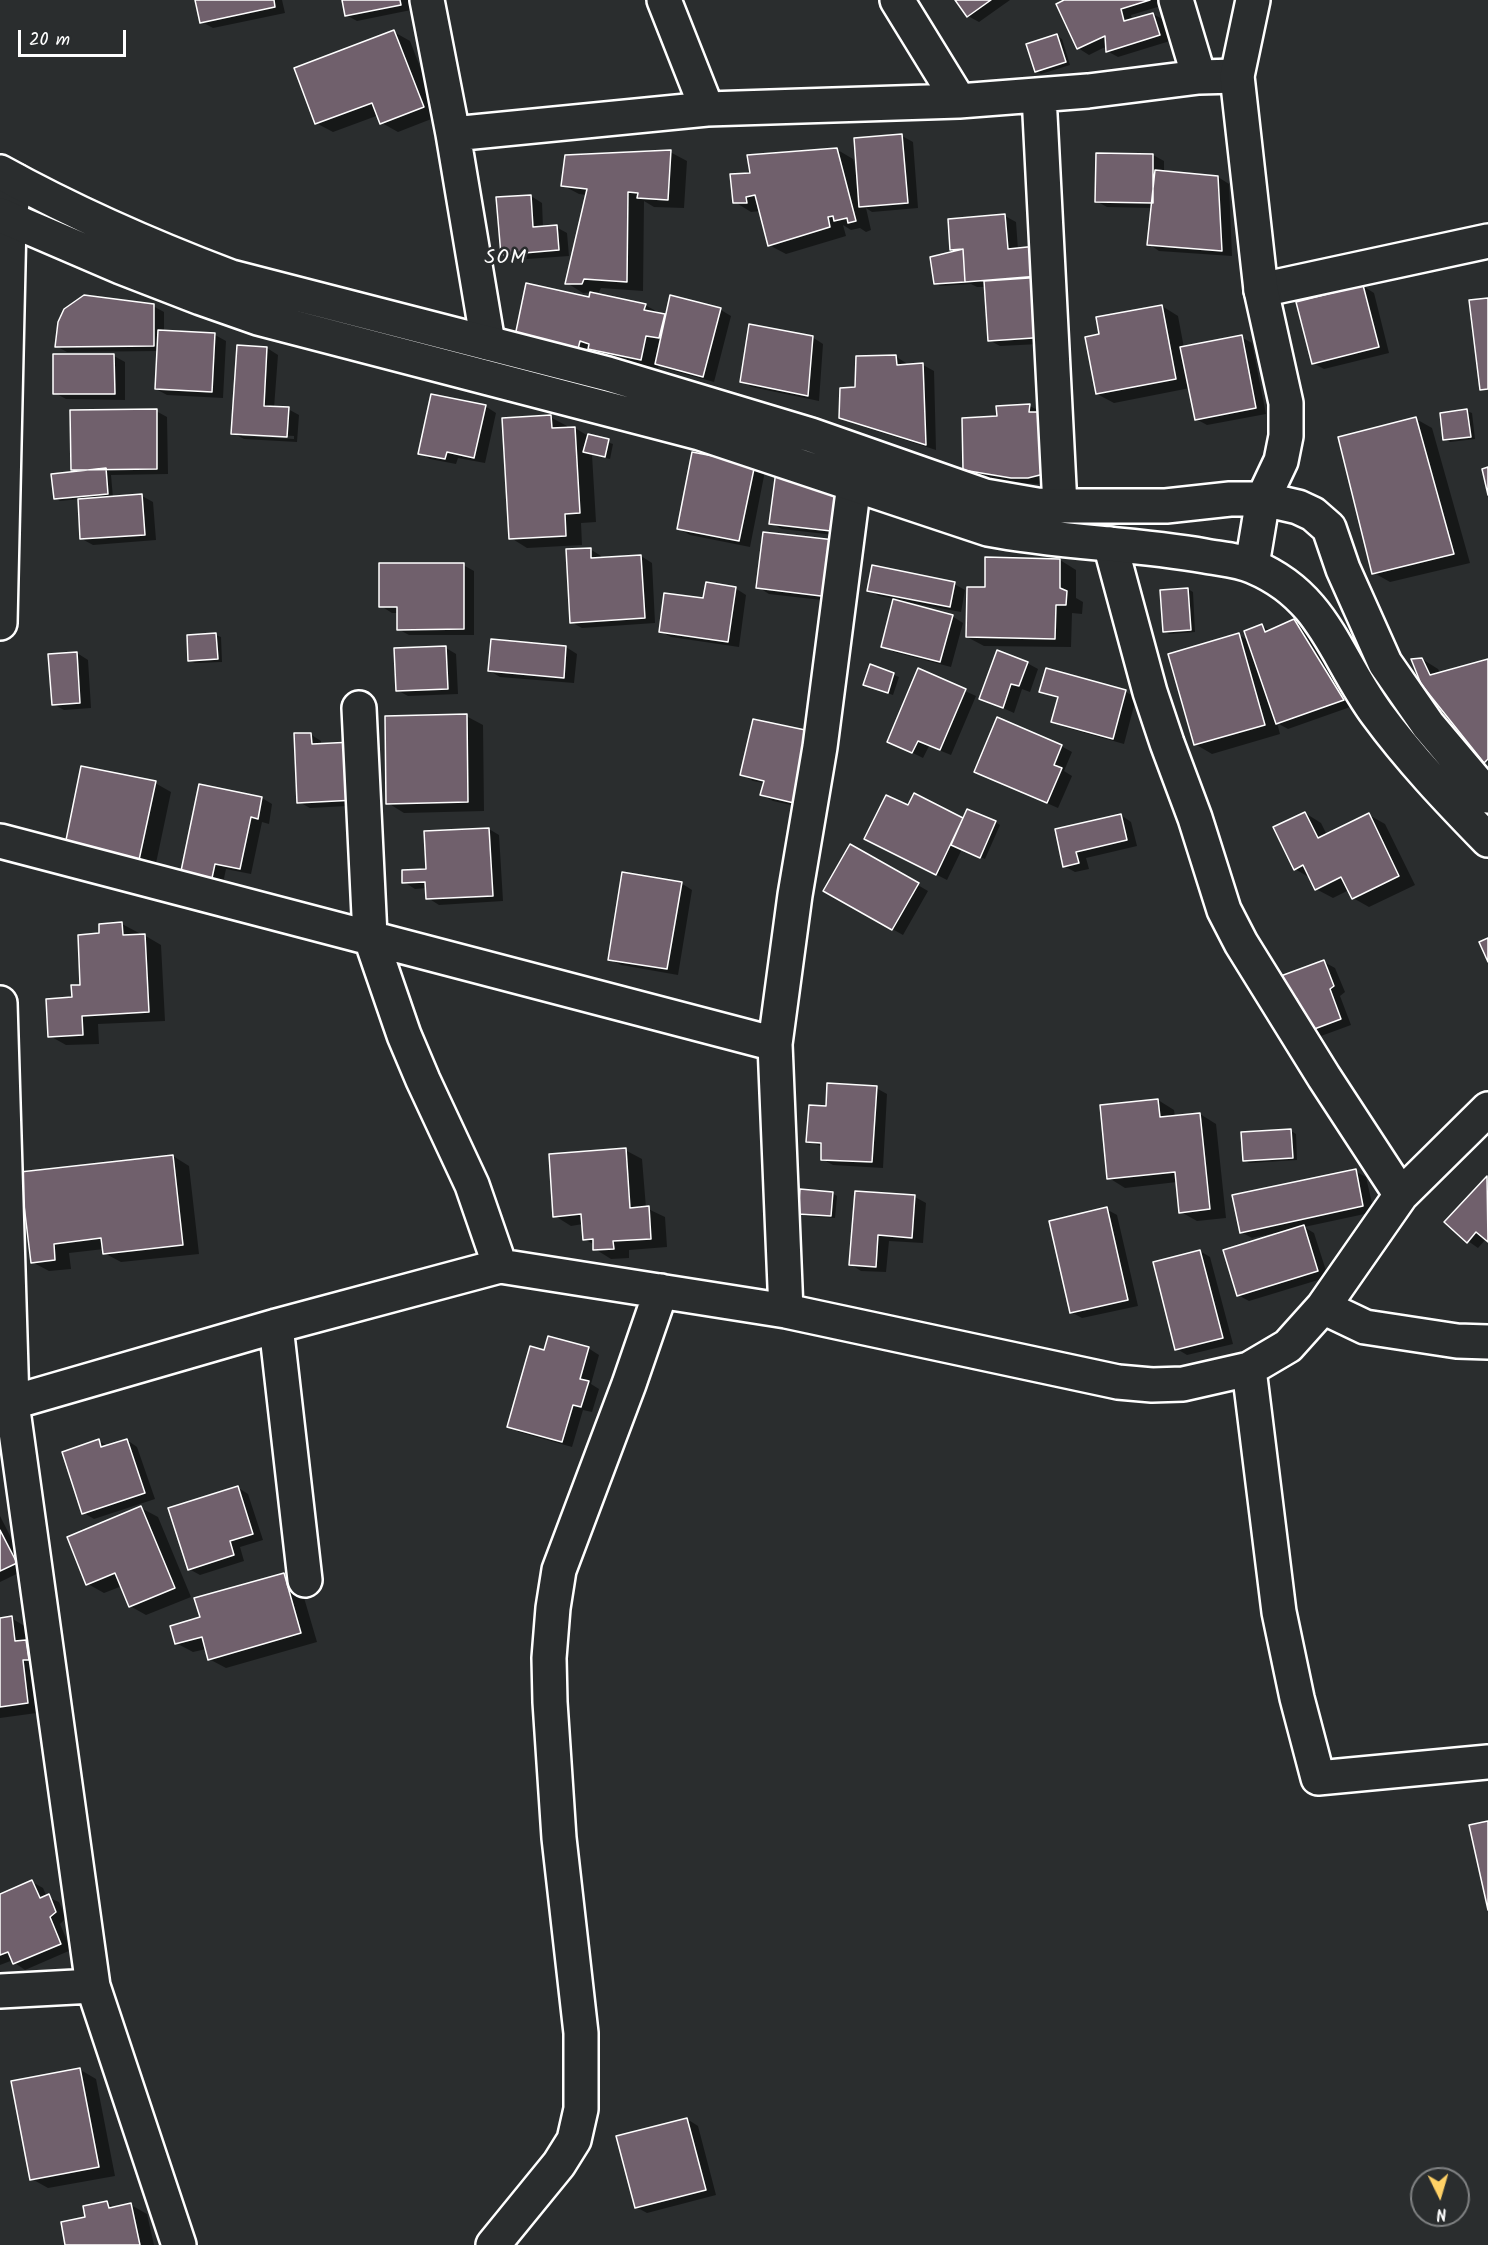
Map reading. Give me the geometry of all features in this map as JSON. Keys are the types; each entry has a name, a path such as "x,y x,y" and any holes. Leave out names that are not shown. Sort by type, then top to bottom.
{"street":[{"path":"427,0 453,134 488,343"},
{"path":"664,0 707,109"},
{"path":"897,0 959,101"},
{"path":"1176,0 1199,77"},
{"path":"1252,565 1263,499 1281,461 1286,436 1286,403 1261,290 1237,76 1253,0"},
{"path":"453,134 707,109 959,101 1140,86 1199,77 1237,76"},
{"path":"1039,95 1060,506"},
{"path":"0,623 4,218 8,177 116,230 231,277 608,374 751,416 878,457 985,496 1037,505 1060,506 1166,506 1230,499 1263,499 1298,507 1312,514 1329,528 1343,570 1385,663 1428,725 1488,796"},
{"path":"4,218 151,279 258,318 700,433 988,529 1032,538 1187,553 1252,565 1280,579 1298,593 1316,614 1377,714 1426,776 1488,840"},
{"path":"1261,290 1488,241"},
{"path":"786,1311 775,1044 795,895 820,747 855,484"},
{"path":"1110,544 1150,692 1195,818 1224,910 1241,943 1324,1077 1401,1195"},
{"path":"359,708 370,936 404,1035 472,1185 500,1266"},
{"path":"0,841 370,936 775,1044"},
{"path":"0,1003 6,1405 93,1986 179,2245"},
{"path":"6,1405 276,1326 500,1266 786,1311 1118,1382 1152,1385 1184,1384 1250,1369 1288,1346 1323,1307 1401,1195 1488,1109"},
{"path":"493,2245 559,2164 574,2140 580,2109 581,2033 559,1838 550,1702 549,1658 553,1608 560,1570 661,1291"},
{"path":"1323,1307 1365,1327 1434,1338 1488,1342"},
{"path":"276,1326 305,1580"},
{"path":"1250,1369 1279,1612 1297,1698 1318,1778 1488,1762"},
{"path":"0,1991 93,1986"}],"building":[{"path":"195,0 274,0 275,7 200,23"},
{"path":"342,0 400,0 401,5 345,16"},
{"path":"955,0 991,0 967,17"},
{"path":"1064,0 1150,0 1121,9 1124,21 1153,13 1160,35 1106,52 1105,36 1077,49 1056,4"},
{"path":"394,30 424,107 380,124 372,103 315,124 294,68"},
{"path":"1057,34 1066,62 1035,72 1026,44"},
{"path":"902,134 908,203 859,207 854,138"},
{"path":"837,148 856,221 848,223 847,218 834,221 833,216 828,217 830,227 768,246 755,195 746,197 747,203 733,203 730,174 750,173 747,155"},
{"path":"671,150 668,200 637,198 638,193 628,192 627,282 584,279 582,284 565,284 587,189 561,186 565,155"},
{"path":"1096,153 1153,154 1153,203 1095,202"},
{"path":"1155,170 1218,176 1222,251 1147,245"},
{"path":"531,195 533,227 557,225 559,250 501,255 496,197"},
{"path":"1005,214 1008,249 1037,246 1039,276 965,282 963,249 950,250 948,219"},
{"path":"963,249 965,282 934,284 930,257"},
{"path":"1044,277 1048,337 988,341 984,281"},
{"path":"526,283 589,297 590,292 646,304 644,310 665,314 659,338 646,336 641,360 588,349 589,344 580,341 578,349 515,336"},
{"path":"1363,285 1379,347 1312,364 1296,302"},
{"path":"84,295 154,304 154,346 55,347 58,322 64,309"},
{"path":"670,295 721,308 703,377 655,364"},
{"path":"1488,298 1488,389 1480,390 1469,300"},
{"path":"1162,305 1176,379 1096,394 1085,337 1099,334 1096,317"},
{"path":"749,324 813,336 808,396 740,382"},
{"path":"158,330 215,333 212,392 155,389"},
{"path":"1242,335 1256,408 1195,420 1180,347"},
{"path":"237,345 267,347 264,406 289,407 287,437 231,434"},
{"path":"53,354 114,354 115,394 53,394"},
{"path":"896,355 897,365 923,363 926,445 839,418 840,388 855,387 856,356"},
{"path":"431,394 486,405 474,458 447,452 445,459 418,454"},
{"path":"1030,404 1029,412 1044,412 1044,474 1028,478 1011,478 963,470 962,418 997,416 996,406"},
{"path":"157,409 157,469 71,470 70,410"},
{"path":"1467,409 1471,437 1443,440 1440,413"},
{"path":"551,415 552,428 575,427 580,513 565,514 566,536 509,539 502,418"},
{"path":"1416,417 1454,554 1372,574 1338,437"},
{"path":"588,434 609,439 605,457 583,452"},
{"path":"692,452 755,464 739,541 677,529"},
{"path":"1488,467 1488,495 1482,469"},
{"path":"106,468 108,494 54,499 51,474"},
{"path":"776,471 845,491 840,532 769,524"},
{"path":"142,494 145,535 80,539 78,499"},
{"path":"763,532 835,540 829,597 756,588"},
{"path":"591,548 591,558 641,555 645,618 570,623 566,549"},
{"path":"985,557 1060,559 1060,588 1067,591 1066,605 1056,605 1055,639 966,637 967,587 985,587"},
{"path":"379,563 464,563 464,629 397,630 397,607 379,607"},
{"path":"872,565 955,582 950,607 867,591"},
{"path":"706,582 736,587 728,642 659,632 664,593 703,598"},
{"path":"1188,588 1191,630 1163,632 1160,590"},
{"path":"893,599 953,615 940,662 881,647"},
{"path":"1294,619 1344,700 1276,724 1244,631 1262,624 1265,632"},
{"path":"216,633 218,659 188,661 187,635"},
{"path":"1239,633 1265,725 1194,745 1168,654"},
{"path":"491,639 566,646 564,678 488,671"},
{"path":"446,646 448,689 396,691 394,648"},
{"path":"997,650 1028,662 1019,686 1011,684 1003,708 979,699"},
{"path":"77,652 80,703 52,705 48,654"},
{"path":"1422,658 1430,675 1488,659 1488,759 1484,763 1421,684 1411,659"},
{"path":"870,664 894,673 888,693 863,685"},
{"path":"918,668 966,689 940,750 918,741 912,753 887,742"},
{"path":"1046,668 1126,690 1113,739 1051,722 1058,697 1039,692"},
{"path":"467,714 468,802 386,804 385,716"},
{"path":"997,717 1062,745 1054,765 1062,768 1047,803 974,772"},
{"path":"753,719 810,731 794,803 760,795 764,781 740,775"},
{"path":"294,733 311,733 312,744 353,742 356,800 297,803"},
{"path":"81,766 156,781 139,860 65,845"},
{"path":"199,784 262,797 258,819 251,817 240,869 215,864 212,878 181,871"},
{"path":"914,793 963,818 936,875 864,839 886,795 908,805"},
{"path":"967,809 996,821 980,858 951,845"},
{"path":"1305,812 1318,838 1369,813 1399,876 1352,899 1341,877 1315,890 1303,865 1294,870 1273,827"},
{"path":"1121,814 1127,840 1076,852 1079,863 1063,867 1055,829"},
{"path":"489,828 493,896 426,899 425,882 402,883 402,870 426,869 424,831"},
{"path":"850,844 919,883 892,930 823,891"},
{"path":"622,872 682,882 667,969 608,960"},
{"path":"122,922 123,935 145,934 149,1012 82,1016 83,1035 48,1037 46,999 72,997 71,985 80,985 78,935 99,933 99,924"},
{"path":"1488,938 1488,962 1479,942"},
{"path":"1324,960 1334,986 1330,989 1341,1019 1309,1031 1297,999 1288,1003 1278,977"},
{"path":"827,1083 877,1086 872,1162 821,1160 821,1143 806,1142 809,1105 826,1106"},
{"path":"1158,1099 1160,1117 1200,1113 1210,1209 1179,1213 1175,1172 1107,1179 1100,1105"},
{"path":"1291,1129 1293,1158 1243,1161 1241,1132"},
{"path":"626,1148 630,1208 649,1206 651,1239 613,1241 614,1249 593,1250 593,1239 583,1240 581,1214 553,1217 549,1154"},
{"path":"173,1155 183,1245 103,1254 101,1238 54,1244 55,1260 31,1263 20,1172"},
{"path":"1356,1169 1363,1206 1240,1233 1232,1195"},
{"path":"1487,1176 1488,1242 1476,1232 1467,1243 1444,1222"},
{"path":"800,1189 833,1192 831,1216 798,1214"},
{"path":"855,1191 915,1195 912,1238 878,1235 876,1267 849,1265"},
{"path":"1107,1207 1128,1300 1070,1313 1049,1221"},
{"path":"1304,1225 1318,1271 1237,1296 1223,1250"},
{"path":"1200,1250 1223,1338 1175,1350 1153,1262"},
{"path":"548,1336 589,1347 580,1379 589,1381 581,1407 573,1405 562,1442 507,1427 530,1346 544,1350"},
{"path":"99,1439 101,1447 127,1439 145,1493 82,1514 62,1452"},
{"path":"238,1486 253,1534 230,1541 234,1555 188,1570 168,1508"},
{"path":"141,1506 175,1588 129,1607 115,1573 86,1585 67,1537"},
{"path":"0,1530 17,1563 0,1571"},
{"path":"284,1573 301,1633 208,1660 202,1637 175,1644 170,1626 200,1617 194,1598"},
{"path":"12,1616 15,1641 26,1640 29,1660 23,1660 28,1703 0,1707 0,1618"},
{"path":"1488,1821 1488,1910 1469,1825"},
{"path":"32,1880 40,1898 49,1894 56,1912 50,1917 61,1944 13,1964 8,1952 0,1955 0,1894"},
{"path":"80,2068 99,2167 30,2180 11,2081"},
{"path":"687,2118 706,2190 635,2208 616,2136"},
{"path":"107,2201 109,2208 131,2203 140,2245 65,2245 61,2222 85,2217 83,2206"}],"district":[{"name":"SOM","path":"506,260"}]}
